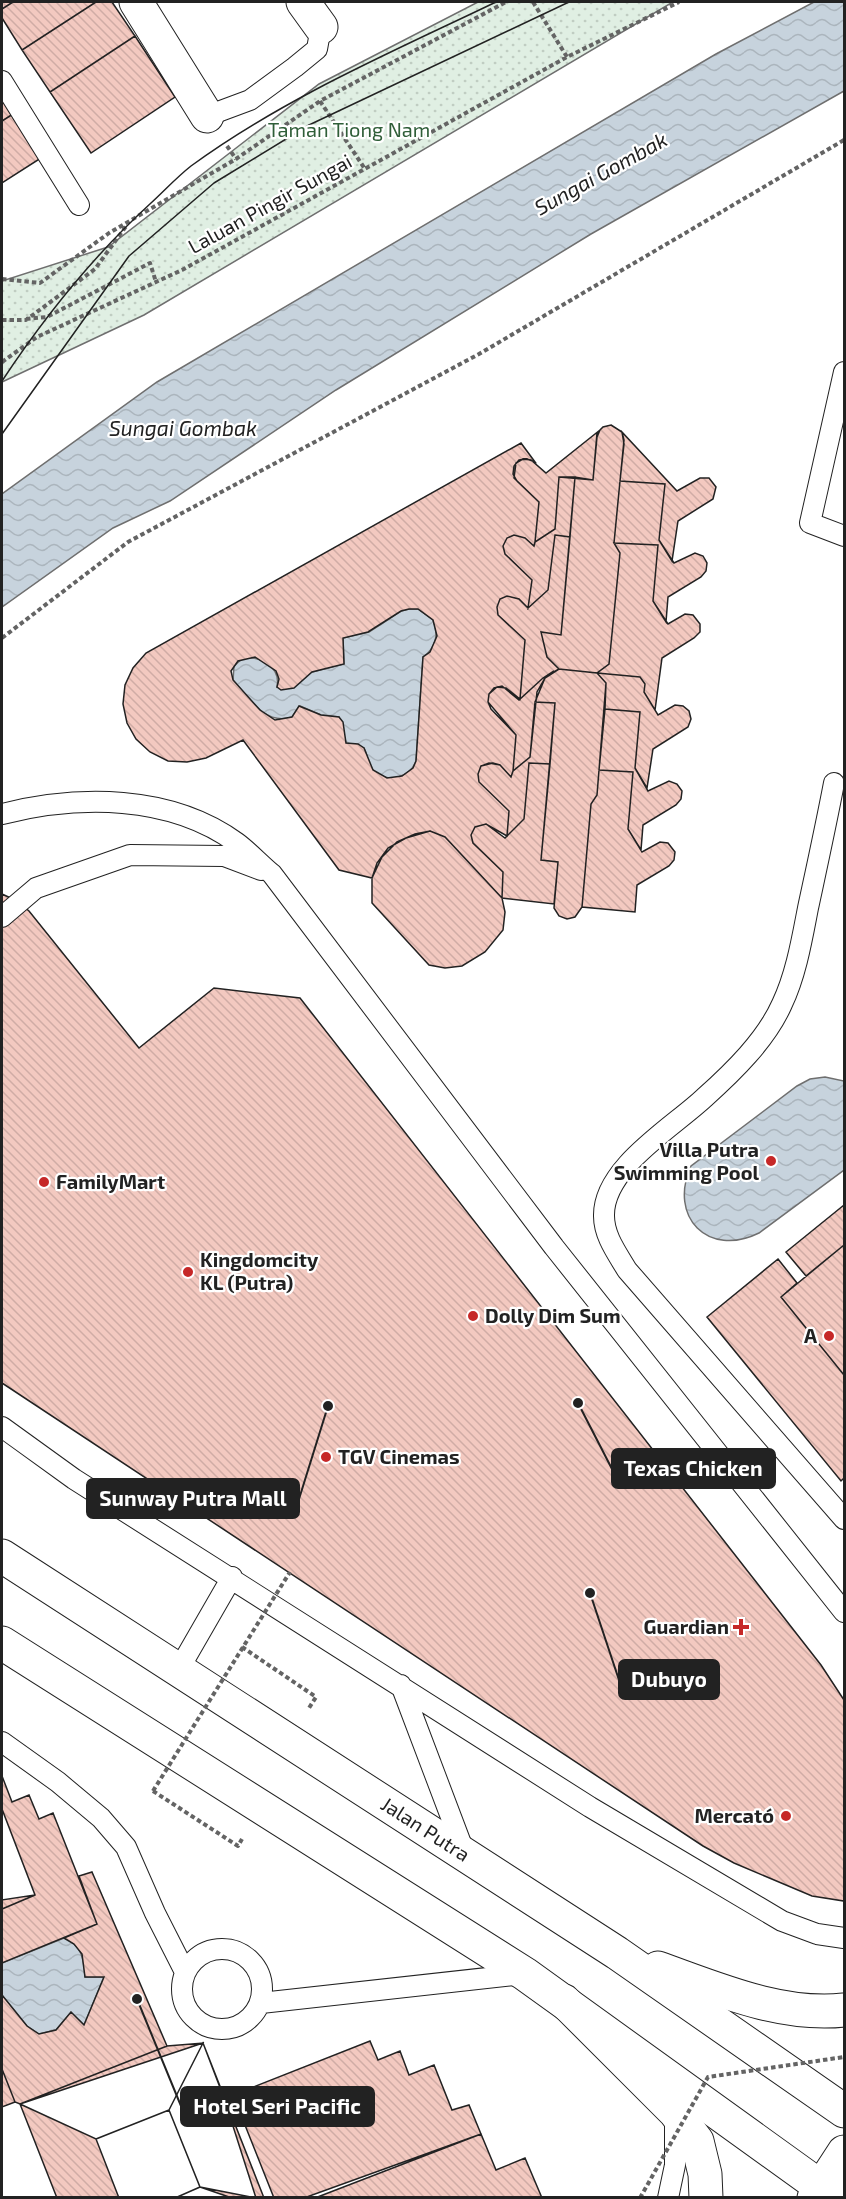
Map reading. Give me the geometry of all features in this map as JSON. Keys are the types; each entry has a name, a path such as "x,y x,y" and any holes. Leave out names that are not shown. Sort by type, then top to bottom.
{"street":[{"path":"136,2 207,116"},
{"name":"Jalan Putra","path":"2,1556 617,1953 844,2111"},
{"path":"2,1644 525,1974 824,2193 844,2152"},
{"path":"617,1953 747,2000 819,2011 844,2010"},
{"path":"564,2001 675,2112 697,2141 705,2174 706,2198"}],"lane":[{"path":"207,116 250,100 317,49 312,14"},
{"path":"2,81 78,205"},
{"path":"844,372 810,523 844,536"},
{"path":"834,783 800,945 783,1004 763,1036 737,1064 704,1098 620,1173 608,1194 604,1216 608,1239 627,1270 844,1519"},
{"path":"2,814 67,801 113,802 163,810 204,825 237,843 272,874 554,1247 844,1612"},
{"path":"2,917 36,888 130,855 224,856 272,874"},
{"path":"2,1427 74,1479 590,1807 782,1921 817,1934 844,1938"},
{"path":"179,1669 231,1577"},
{"path":"401,1685 466,1855"},
{"path":"2,1742 58,1782 93,1811 126,1847 154,1913 185,1972"},
{"path":"217,1948 244,1954 261,1976 261,2003 255,2014 233,2029 220,2030 208,2027 196,2020 188,2010 183,1998 185,1972 193,1961 217,1948"},
{"path":"261,2003 525,1974"},
{"path":"669,2198 675,2166 675,2112"}],"path":[{"path":"2,279 40,283 129,221 236,159 320,101 506,2"},
{"path":"533,2 567,57"},
{"name":"Laluan Pingir Sungai","path":"2,362 37,337 156,282 567,57 679,2"},
{"path":"320,101 365,169"},
{"path":"2,638 128,542 479,354 844,140"},
{"path":"227,146 236,159"},
{"path":"26,320 95,269 129,221"},
{"path":"2,320 46,317 150,262 156,282"},
{"path":"238,1846 153,1791 290,1572"},
{"path":"242,1647 316,1697"},
{"path":"640,2198 708,2077 844,2057"}],"green space":[{"name":"Taman Tiong Nam","path":"478,2 673,2 144,315 2,382 2,281 108,247 319,84"}],"water":[{"name":"Sungai Gombak","path":"814,2 844,2 844,91 591,234 336,390 170,501 113,528 2,607 2,494 157,382 716,54"},
{"path":"418,609 433,620 436,635 431,649 423,657 416,761 409,772 403,775 385,777 373,770 364,748 346,743 339,717 321,715 300,706 292,717 274,718 258,709 233,680 234,666 243,658 256,659 268,664 276,674 277,687 312,672 344,664 343,638 369,632 401,611"},
{"name":"Villa Putra Swimming Pool","path":"825,1077 844,1081 844,1170 759,1233 740,1239 724,1240 709,1236 697,1228 689,1216 685,1202 685,1185 691,1166 797,1086 810,1079"},
{"path":"64,1938 75,1944 81,1953 85,1977 104,1977 84,2025 71,2012 56,2030 39,2034 27,2026 2,1995 2,1963"}],"building":[{"path":"2,2 13,2 2,9"},
{"path":"13,2 96,2 22,50 2,18 2,9"},
{"path":"96,2 112,2 135,36 50,92 22,50"},
{"path":"135,36 175,97 91,153 50,92"},
{"path":"2,95 13,114 2,121"},
{"path":"13,114 41,158 2,183 2,121"},
{"path":"611,425 622,432 624,440 614,543 620,553 609,664 597,673 559,669 547,657 541,632 561,635 575,477 593,480 597,433 603,427"},
{"path":"600,430 597,437 593,480 559,477 555,529 535,542 539,502 514,478 516,463 523,459 531,460 546,473"},
{"path":"622,432 677,491 700,478 709,478 716,487 713,499 678,521 672,561 659,540 665,484 620,481 624,444"},
{"path":"521,443 535,462 527,459 519,460 514,466 513,474 517,481 539,502 534,546 525,538 514,535 507,538 503,546 505,554 532,580 528,608 519,599 507,596 500,599 497,607 498,615 525,640 520,699 506,688 497,687 489,694 488,702 516,735 513,771 511,777 500,765 489,763 481,766 478,774 479,782 509,811 507,836 486,824 475,827 471,835 473,843 503,872 502,898 445,837 430,831 406,838 388,848 377,863 372,878 339,870 243,740 206,758 187,762 168,761 150,752 136,739 127,723 123,704 125,685 133,668 146,653","holes":["418,609 433,620 437,636 430,652 423,657 416,761 413,768 402,776 387,778 373,770 364,748 358,744 346,743 343,722 339,717 321,715 299,706 292,717 275,720 260,710 233,680 231,671 238,661 255,657 276,671 279,679 277,687 281,690 294,688 312,672 344,664 343,638 368,632 401,611"]},
{"path":"559,477 575,477 570,537 555,535 548,590 528,608 532,580 505,554 503,546 507,538 514,535 525,538 534,546 535,542 555,529"},
{"path":"620,481 665,484 659,540 674,563 695,553 703,556 707,563 706,571 701,577 668,597 666,622 653,601 658,545 614,543"},
{"path":"555,535 570,537 561,635 541,632 547,657 559,669 543,678 520,699 525,640 498,615 497,607 500,599 507,596 519,599 528,608 548,590"},
{"path":"614,543 658,545 653,601 668,624 685,614 693,615 700,624 700,632 694,638 662,658 655,710 644,692 645,684 640,677 597,673 609,664 620,553"},
{"path":"559,669 597,673 606,683 597,795 591,804 582,907 575,917 567,919 559,916 554,908 558,862 541,860 555,703 535,702 545,678"},
{"path":"554,671 545,678 537,692 530,757 513,771 516,735 491,709 488,702 489,694 494,688 502,686 519,700 543,678"},
{"path":"597,673 640,677 645,684 644,692 658,715 675,705 683,706 689,711 691,719 688,727 653,749 647,788 635,768 640,712 605,709 606,683"},
{"path":"535,702 555,703 550,764 529,763 524,819 507,836 509,811 479,782 478,774 481,766 493,763 500,765 511,777 513,771 530,757"},
{"path":"605,709 640,712 635,768 648,791 669,781 677,784 682,791 681,799 676,805 643,825 641,850 628,829 633,772 599,770"},
{"path":"529,763 550,764 541,860 558,862 554,904 502,898 503,872 473,843 471,835 475,827 486,824 505,838 524,819"},
{"path":"599,770 633,772 628,829 642,852 660,842 668,843 675,852 674,860 669,866 637,885 635,912 582,907 591,804 597,795"},
{"path":"430,831 445,837 502,898 505,912 503,930 485,952 462,966 445,968 429,965 372,903 372,878 382,857 397,842 415,834"},
{"path":"2,894 17,901 29,911 139,1048 214,988 300,998 821,1665 844,1700 844,1901 812,1896 734,1863 703,1846 2,1383"},
{"path":"844,1205 844,1245 806,1276 786,1252"},
{"name":"A","path":"844,1245 844,1375 781,1297"},
{"path":"778,1259 797,1283 781,1297 844,1375 844,1478 841,1481 707,1317"},
{"path":"2,1776 12,1802 29,1795 39,1819 53,1813 97,1924 2,1963 2,1909 35,1895 2,1809"},
{"path":"2,1809 35,1895 2,1909"},
{"path":"2,1809 35,1895 2,1900"},
{"path":"92,1872 167,2046 20,2104 15,2102 2,2069 2,1995 27,2026 39,2034 56,2030 71,2012 84,2025 104,1977 85,1977 82,1954 74,1944 64,1938 97,1924 79,1876"},
{"path":"370,2041 378,2060 400,2051 409,2075 434,2065 452,2110 469,2105 481,2134 304,2198 274,2198 233,2095"},
{"path":"203,2043 224,2098 256,2198 200,2187 169,2110"},
{"path":"203,2043 169,2110 96,2139 20,2104 167,2046"},
{"path":"203,2043 264,2198 57,2198 20,2104"},
{"path":"2,2069 15,2102 2,2107"},
{"path":"169,2110 200,2187 175,2198 119,2198 96,2139"},
{"path":"481,2134 496,2170 525,2158 542,2198 315,2198"},
{"path":"200,2187 232,2198 175,2198"}],"tram line":[{"path":"2,381 35,333 90,265 130,223 191,166 227,141 301,97 496,2"},
{"path":"2,434 129,256 214,183 309,125 569,2"}],"place":[{"name":"Villa Putra Swimming Pool","path":"771,1161"},
{"name":"FamilyMart","path":"44,1182"},
{"name":"Kingdomcity KL (Putra)","path":"188,1272"},
{"name":"Dolly Dim Sum","path":"473,1316"},
{"name":"A","path":"829,1336"},
{"name":"Texas Chicken","path":"578,1403"},
{"name":"Sunway Putra Mall","path":"328,1406"},
{"name":"TGV Cinemas","path":"326,1457"},
{"name":"Dubuyo","path":"590,1593"},
{"name":"Guardian","path":"741,1627"},
{"name":"Mercató","path":"786,1816"},
{"name":"Hotel Seri Pacific","path":"137,1999"}]}
